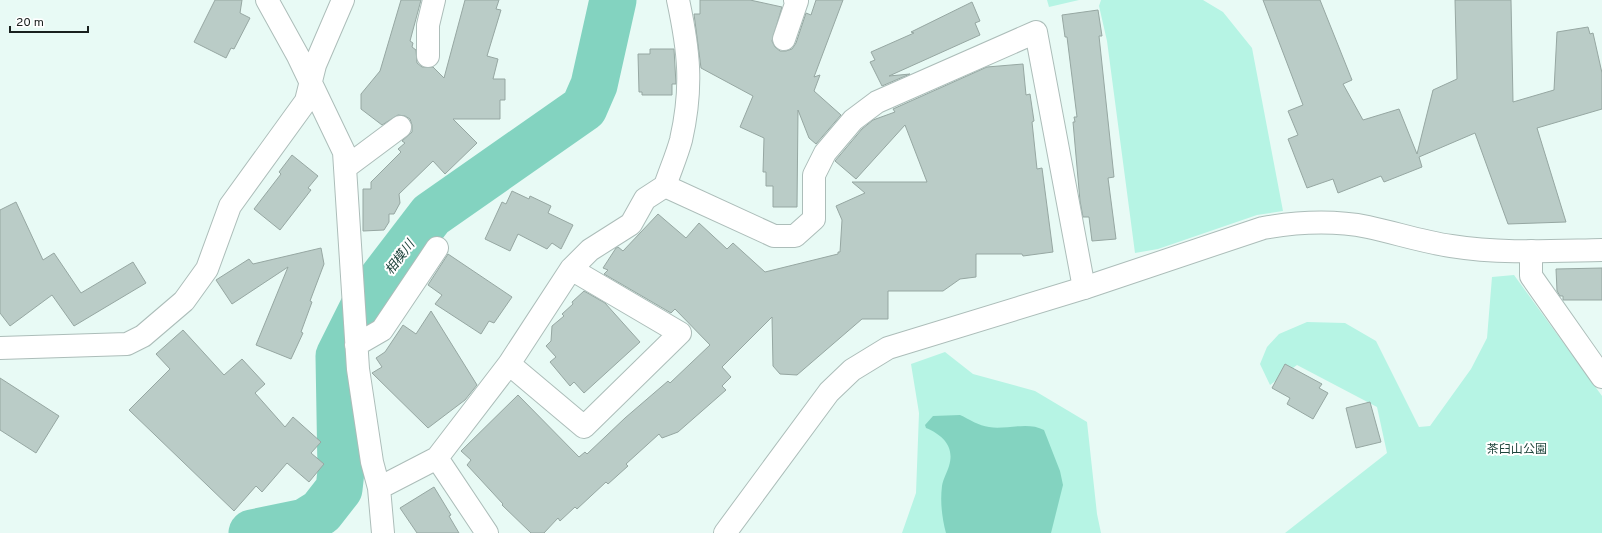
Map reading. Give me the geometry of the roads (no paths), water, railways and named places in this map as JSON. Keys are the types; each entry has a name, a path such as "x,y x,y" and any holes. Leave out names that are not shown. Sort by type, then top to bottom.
{"street":[{"path":"267,0 310,82 344,152 358,369 372,462 379,488 383,533"},
{"path":"0,348 126,344 143,336 184,301 207,268 230,206 306,101 315,65 343,0"},
{"path":"428,56 428,25 434,0"},
{"path":"379,488 437,458 509,364 571,269 590,250 631,224 645,199 664,186 681,141 686,115 690,74 687,40 678,0"},
{"path":"784,39 797,1 795,0"},
{"path":"664,186 774,236 795,236 814,219 814,175 823,158 853,120 877,102 1036,32 1084,288"},
{"path":"345,168 400,127"},
{"path":"725,533 829,392 852,370 888,348 1084,288 1217,242 1263,228 1286,224 1341,223 1367,227 1450,246 1501,252 1602,250"},
{"path":"356,342 382,330 437,248"},
{"path":"1531,251 1531,276 1602,377"},
{"path":"509,364 584,427 680,333 571,269"},
{"path":"437,458 487,533"}],"waterway":[{"name":"相模川","path":"252,533 305,522 321,512 339,489 341,471 339,356 369,296 431,215 584,108 594,85 613,0"}],"park label":[{"name":"茶臼山公園","path":"1517,449"}]}
